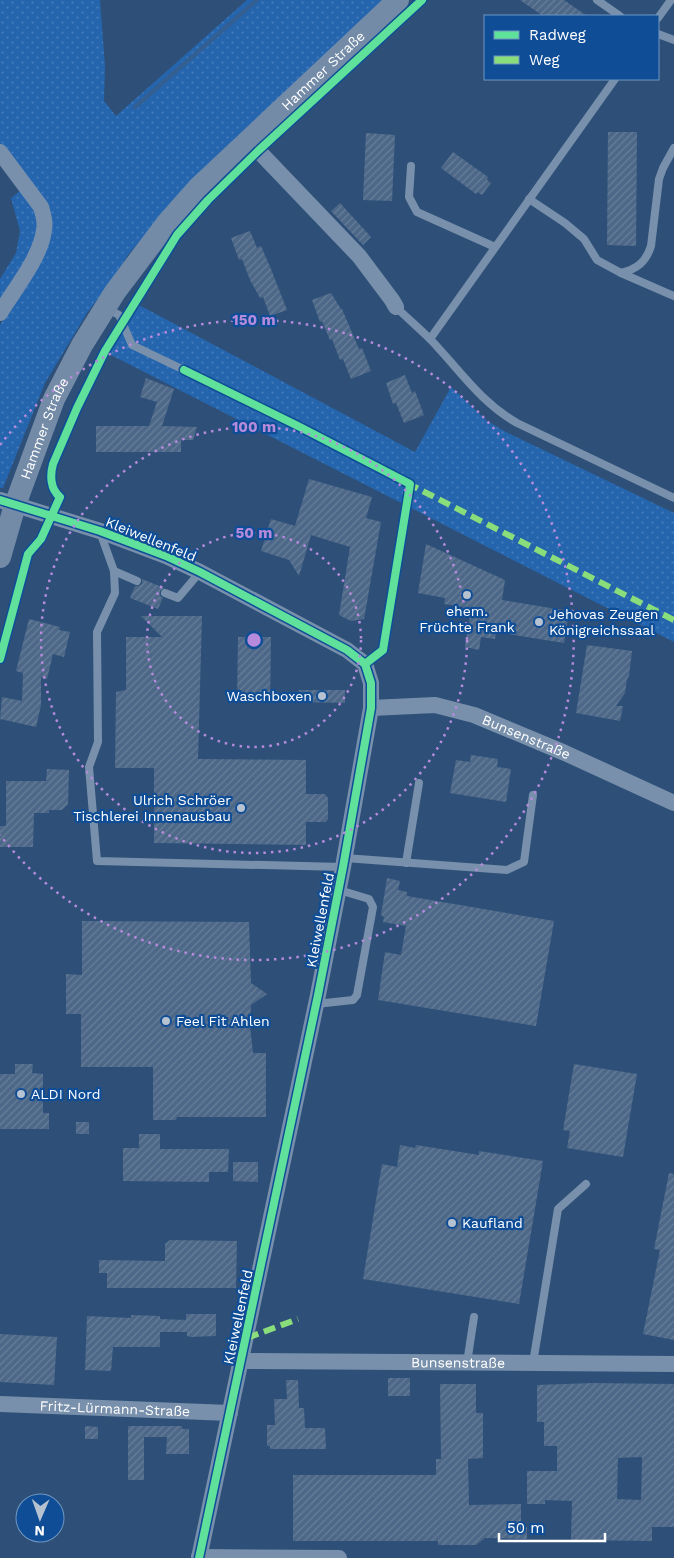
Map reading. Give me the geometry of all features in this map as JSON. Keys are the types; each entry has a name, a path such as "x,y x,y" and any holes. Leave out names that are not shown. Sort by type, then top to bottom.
{"main road":[{"name":"Hammer Straße","path":"0,557 7,503 54,399 82,345 126,277 167,222 198,188 398,0"}],"street":[{"path":"248,140 359,256 396,307"},
{"path":"0,152 40,207 45,229 41,243 30,264 0,313"},
{"name":"Kleiwellenfeld","path":"7,503 100,532 166,556 200,572 347,650 365,664 371,683 371,708 339,890 242,1361 199,1558"},
{"name":"Bunsenstraße","path":"371,708 436,705 474,715 565,753 674,803"},
{"name":"Bunsenstraße","path":"242,1361 674,1364"},
{"name":"Fritz-Lürmann-Straße","path":"0,1404 230,1413"},
{"path":"199,1558 339,1558"}],"lane":[{"path":"597,0 619,15"},
{"path":"659,17 671,0"},
{"path":"659,34 674,40"},
{"path":"430,339 614,80"},
{"path":"620,274 636,268 648,256 651,246 659,179 674,148"},
{"path":"411,166 409,197 418,212 495,247"},
{"path":"529,199 565,223 584,239 596,260 620,274 674,296"},
{"path":"396,307 430,339 485,401 501,414 674,498"},
{"path":"106,308 119,315 132,345 184,370"},
{"path":"100,532 114,571 115,593 97,632 98,742 90,767 97,861 406,862 507,870 524,862 533,795"},
{"path":"114,571 137,581"},
{"path":"165,593 178,598 200,572"},
{"path":"406,862 420,784"},
{"path":"316,1004 353,1000 357,995 373,907 369,899 339,890"},
{"path":"533,1363 558,1209 586,1184"},
{"path":"467,1363 474,1317"}],"shaded area":[{"path":"0,0 100,0 105,66 104,101 116,116 247,0 386,0 165,212 128,255 108,286 87,313 45,383 3,488 0,488 0,325 45,249 44,203 0,143"},
{"path":"21,190 34,209 37,221 36,232 28,257 0,300 0,279 16,253 20,231 11,198"},
{"path":"137,304 415,452 451,387 486,420 504,431 674,513 674,642 107,353"}],"building":[{"path":"520,0 564,0 586,15 542,15"},
{"path":"608,132 637,132 636,246 607,245"},
{"path":"366,133 395,135 392,201 363,200"},
{"path":"453,152 488,177 487,180 491,183 482,195 478,192 476,194 441,168"},
{"path":"340,203 371,237 363,245 331,211"},
{"path":"250,231 257,248 261,246 287,310 270,316 263,297 260,298 250,280 242,259 239,260 231,238"},
{"path":"331,293 342,309 359,349 362,348 371,371 351,379 343,359 340,360 332,339 330,340 322,321 320,322 312,300"},
{"path":"405,375 412,393 415,391 424,415 404,423 396,403 393,404 386,383"},
{"path":"146,378 174,389 162,426 197,427 193,440 181,440 181,452 96,452 96,426 149,426 157,402 140,397"},
{"path":"309,479 372,497 366,518 381,522 364,619 351,621 339,615 350,547 311,535 299,576 289,560 261,551 271,519 295,526"},
{"name":"ehem. Früchte Frank","path":"426,544 505,580 502,600 569,611 564,643 496,632 495,639 481,637 479,650 465,647 471,608 444,604 445,598 418,593"},
{"path":"142,579 164,588 160,591 160,596 163,598 158,609 130,598 135,586 142,584"},
{"path":"141,616 202,616 198,759 306,760 306,794 325,794 328,798 328,819 325,822 306,822 306,845 154,843 154,768 115,768 116,692 126,690 126,637 162,637"},
{"path":"29,619 60,627 59,630 70,632 64,657 53,654 47,679 41,677 41,705 36,727 0,719 2,697 22,701 23,673 16,671"},
{"path":"238,637 271,637 270,702 237,702"},
{"path":"587,645 632,651 625,693 616,706 623,706 620,721 576,713"},
{"name":"Waschboxen","path":"299,690 345,690 345,703 299,702"},
{"path":"471,755 498,759 497,767 511,769 506,802 450,793 456,760 470,762"},
{"path":"47,769 69,770 68,804 62,810 49,810 49,813 34,813 33,847 0,847 0,826 6,826 6,781 46,781"},
{"path":"387,878 400,881 398,890 407,892 407,896 554,921 536,1026 378,1000 385,952 401,955 406,926 383,922 384,917 381,915"},
{"name":"Feel Fit Ahlen","path":"82,921 249,922 251,983 267,994 251,1005 250,1026 253,1053 266,1053 266,1117 177,1117 176,1120 153,1120 153,1067 81,1067 81,1014 66,1014 66,974 82,975"},
{"name":"ALDI Nord","path":"15,1064 33,1064 32,1073 43,1074 43,1113 49,1113 49,1129 0,1129 0,1074 15,1074"},
{"path":"574,1064 637,1074 623,1157 567,1148 570,1131 563,1130"},
{"path":"76,1122 89,1122 89,1134 76,1134"},
{"path":"139,1134 160,1134 160,1149 229,1149 228,1172 209,1172 209,1182 123,1181 123,1148 139,1148"},
{"name":"Kaufland","path":"400,1145 415,1148 416,1145 479,1155 479,1151 543,1161 519,1304 363,1279 382,1164 397,1167"},
{"path":"233,1162 258,1162 258,1182 233,1181"},
{"path":"669,1173 674,1174 674,1340 643,1334 660,1250 654,1249"},
{"path":"170,1240 237,1241 236,1288 107,1288 107,1273 99,1273 99,1260 165,1261 165,1244"},
{"path":"186,1314 216,1314 216,1336 191,1337 187,1336 187,1332 160,1332 160,1347 113,1347 111,1371 85,1370 87,1316 131,1318 131,1315 160,1316 160,1319 186,1320"},
{"path":"0,1334 57,1337 54,1385 0,1382"},
{"path":"388,1378 410,1378 410,1396 388,1396"},
{"path":"286,1380 298,1380 299,1408 304,1408 305,1428 325,1428 326,1449 270,1449 270,1446 267,1446 267,1425 275,1425 274,1399 287,1399"},
{"path":"592,1383 674,1384 674,1527 652,1527 652,1541 571,1540 572,1501 545,1500 545,1504 527,1504 527,1471 557,1471 557,1446 544,1446 544,1422 537,1422 537,1385","holes":["642,1457 641,1500 617,1499 618,1458"]},
{"path":"440,1384 476,1384 476,1413 483,1413 483,1458 468,1459 469,1505 521,1504 521,1527 527,1527 527,1539 485,1538 476,1545 438,1545 438,1541 293,1541 293,1475 436,1475 436,1459 441,1459"},
{"path":"85,1426 98,1427 98,1439 85,1439"},
{"path":"128,1426 182,1426 182,1429 189,1429 189,1454 166,1454 167,1437 144,1437 144,1480 128,1480"}],"waterway":[{"path":"135,107 257,0"}],"marked path":[{"path":"407,483 674,620"},
{"path":"247,1338 298,1319"}],"cycle path":[{"path":"0,659 28,554 41,539 60,497 54,490 52,482 53,464 77,408 105,351 177,235 208,200 258,151 422,0"},
{"path":"184,370 410,484 383,650 365,664"},
{"path":"0,500 100,531 166,556 200,572 347,650 365,664 371,683 371,708 318,995 199,1558"}],"place":[{"name":"ehem. Früchte Frank","path":"467,595"},
{"name":"Jehovas Zeugen Königreichssaal","path":"539,622"},
{"name":"Waschboxen","path":"322,696"},
{"name":"Ulrich Schröer Tischlerei Innenausbau","path":"241,808"},
{"name":"Feel Fit Ahlen","path":"166,1021"},
{"name":"ALDI Nord","path":"21,1094"},
{"name":"Kaufland","path":"452,1223"}]}
